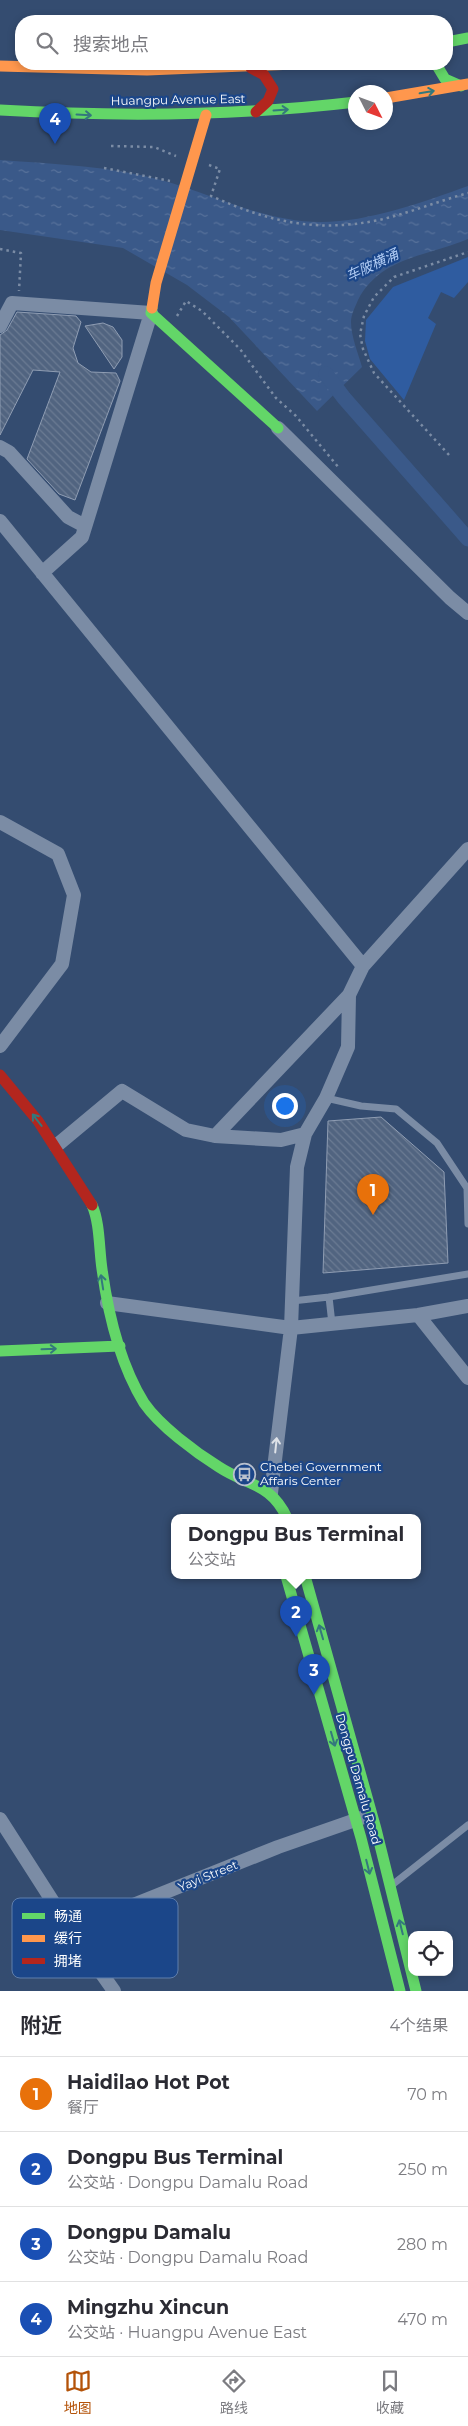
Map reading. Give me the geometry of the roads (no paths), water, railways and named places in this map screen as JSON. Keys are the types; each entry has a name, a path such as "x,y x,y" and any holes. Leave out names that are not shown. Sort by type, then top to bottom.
{"street":[{"path":"453,42 468,38"},
{"path":"0,66 15,67"},
{"path":"107,70 173,70"},
{"path":"255,70 264,75 273,89 268,101 256,112"},
{"path":"439,70 444,79 464,85"},
{"path":"393,97 464,85"},
{"name":"Huangpu Avenue East","path":"0,110 99,115 206,115 348,103"},
{"path":"42,573 82,537 150,313 156,283 186,188 206,115"},
{"path":"0,326 12,303 150,313 278,428 450,598 468,613"},
{"path":"0,447 9,452 68,517 85,526"},
{"path":"0,521 363,966"},
{"path":"0,822 58,854 74,895 62,964 0,1046"},
{"path":"215,1136 350,995 363,966 468,849"},
{"path":"270,1514 291,1328 297,1167 305,1134 326,1098 348,1047 350,995"},
{"path":"0,1076 38,1121 88,1196 94,1210 106,1303 136,1387 157,1419 220,1468 271,1493 285,1514"},
{"path":"56,1146 122,1091 186,1130 215,1136 282,1140 305,1134"},
{"path":"106,1303 291,1328 418,1315 468,1306"},
{"path":"418,1315 468,1378"},
{"path":"0,1351 120,1346"},
{"name":"Dongpu Damalu Road","path":"287,1579 356,1820 400,1991"},
{"name":"Dongpu Damalu Road","path":"306,1579 372,1814 416,1991"},
{"name":"Yayi Street","path":"151,1898 278,1847 372,1814"},
{"path":"0,1819 51,1898"},
{"path":"105,1978 114,1991"}],"lane":[{"path":"326,1098 361,1106 396,1109 437,1144 468,1189 468,1224"},
{"path":"292,1301 329,1297 468,1274"},
{"path":"329,1297 332,1324"},
{"path":"376,1897 468,1825"}],"water":[{"name":"车陂横涌","path":"0,160 81,166 141,175 181,186 260,213 300,221 321,222 358,219 396,210 468,186 468,239 421,254 392,266 367,286 358,300 351,322 353,339 362,367 317,411 229,317 187,285 123,248 0,230"}],"waterway":[{"path":"326,374 344,398 468,539"}],"place":[{"name":"Mingzhu Xincun","path":"55,144"},
{"name":"Haidilao Hot Pot","path":"373,1215"},
{"name":"Chebei Government Affaris Center","path":"244,1474"},
{"name":"Dongpu Bus Terminal","path":"296,1637"},
{"name":"Dongpu Damalu","path":"314,1695"}]}
